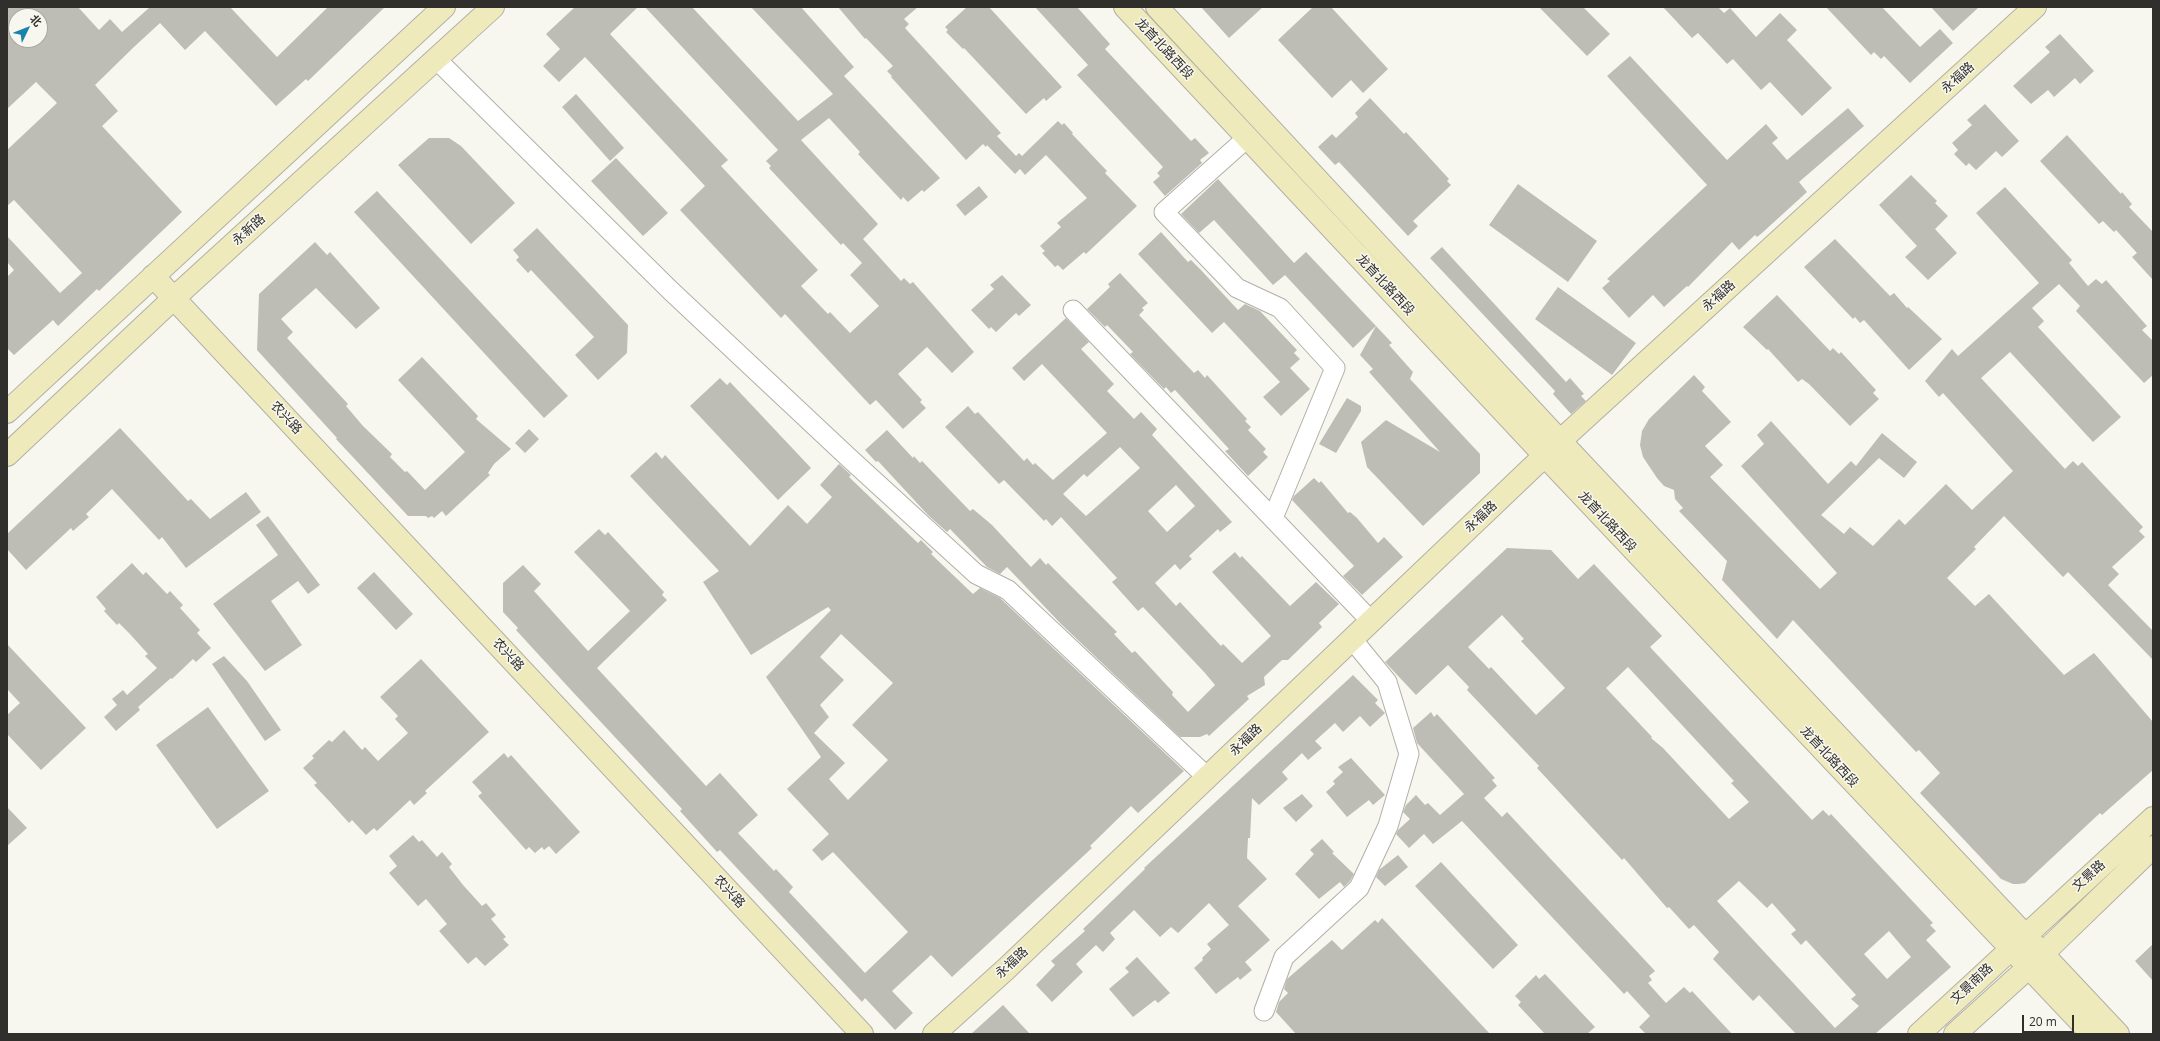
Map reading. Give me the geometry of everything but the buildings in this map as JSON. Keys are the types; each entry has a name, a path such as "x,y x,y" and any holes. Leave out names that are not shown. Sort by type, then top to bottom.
{"street":[{"path":"7,412 444,7"},
{"name":"永新路","path":"7,455 174,298 493,7"},
{"name":"龙首北路西段","path":"1125,7 1247,138 1553,449 2036,960 2118,1034"},
{"name":"龙首北路西段","path":"1157,7 1553,449"},
{"name":"永福路","path":"934,1034 1011,964 1206,777 1553,449 2035,7"},
{"path":"436,59 671,291 848,458 976,574 1008,590 1206,777"},
{"path":"1247,138 1164,212 1237,288 1280,308 1335,368 1273,518"},
{"name":"农兴路","path":"153,276 862,1034"},
{"path":"1073,310 1371,621"},
{"path":"1264,1011 1284,957 1359,888 1388,826 1409,754 1387,682 1352,639"},
{"name":"文景路","path":"2018,941 2153,818"},
{"name":"文景路","path":"2036,960 2153,847"},
{"name":"文景南路","path":"1919,1034 2018,941"},
{"name":"龙首北路西段","path":"2036,960 2092,1034"},
{"name":"文景南路","path":"1955,1034 2036,960"}]}
